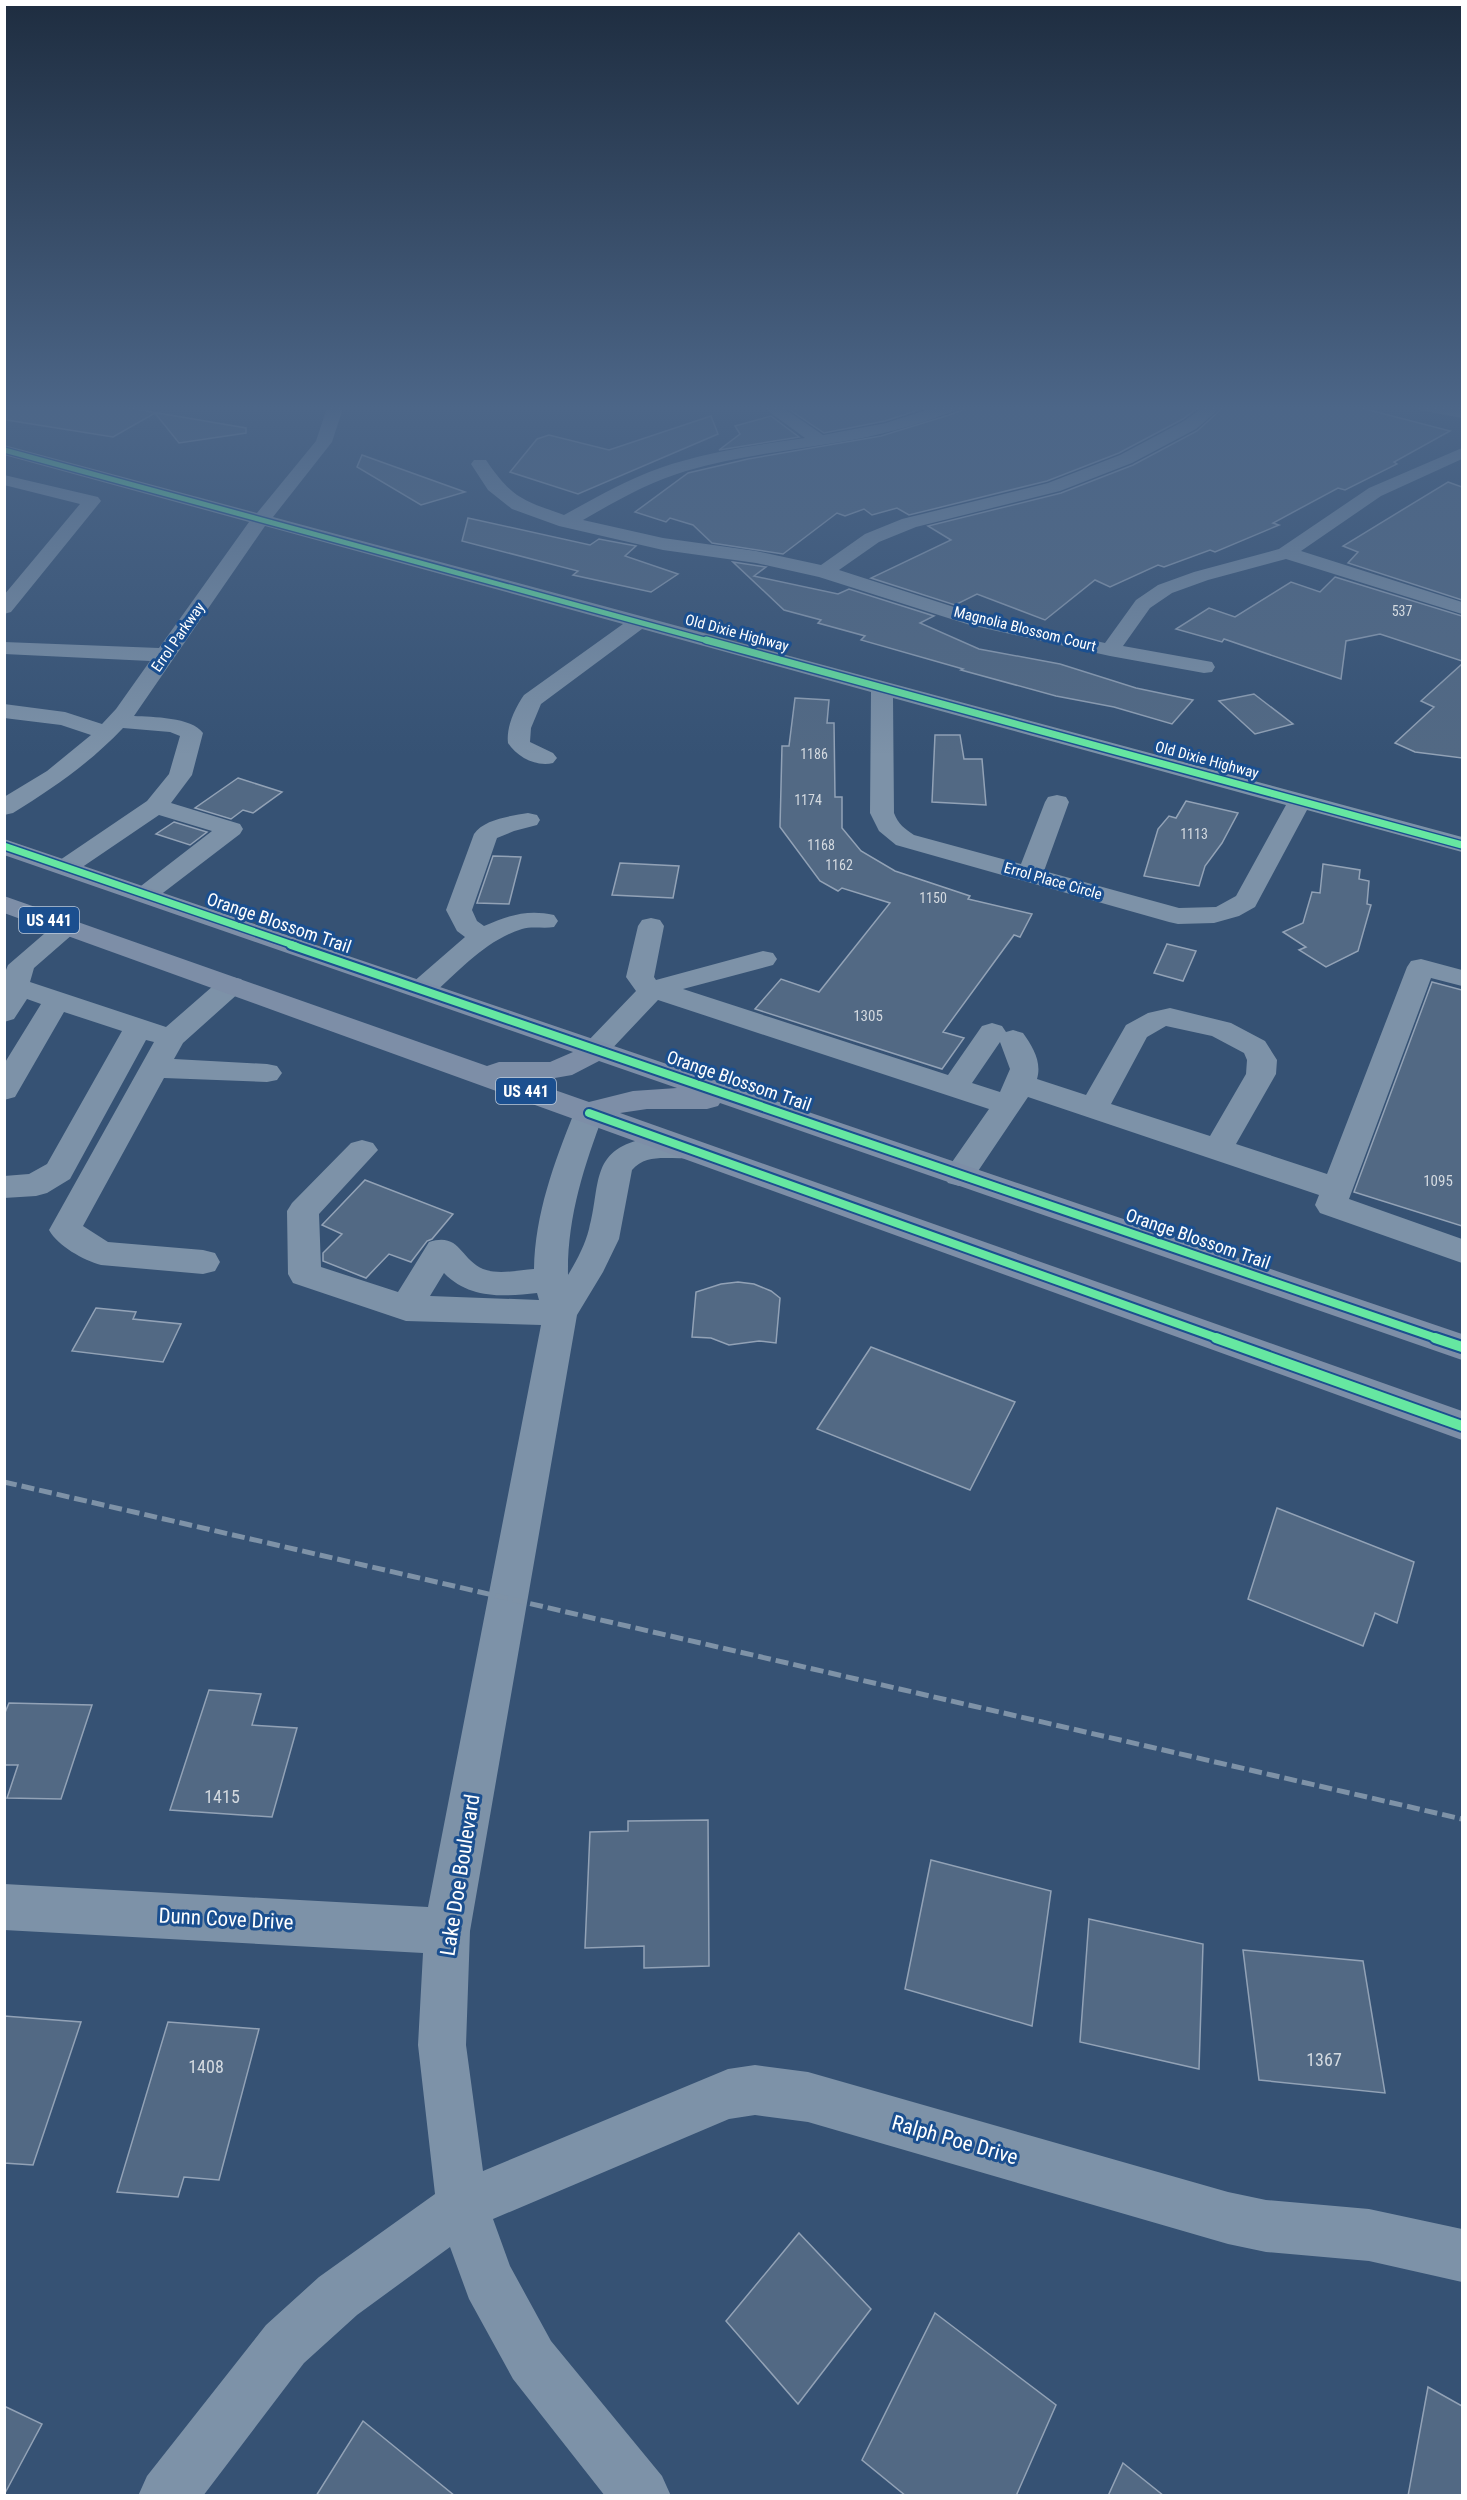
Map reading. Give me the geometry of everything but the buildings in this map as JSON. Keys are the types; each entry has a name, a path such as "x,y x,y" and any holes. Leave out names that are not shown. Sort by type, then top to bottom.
{"main road":[{"name":"Orange Blossom Trail","path":"4,846 1462,1347"},
{"name":"US 441","path":"4,904 1462,1426"},
{"path":"464,1069 542,1072 579,1063 597,1049"},
{"path":"589,1113 627,1100 664,1096 748,1101"}],"street":[{"path":"4,608 75,522"},
{"name":"Errol Parkway","path":"4,808 55,776 90,749 112,727 260,522"},
{"name":"Old Dixie Highway","path":"267,522 1462,845"},
{"name":"Magnolia Blossom Court","path":"566,522 663,544 756,557 824,572 977,621 1110,650 1204,667"},
{"path":"824,572 872,538 914,522"},
{"path":"1110,650 1143,604 1165,589 1201,576 1286,553 1332,522"},
{"path":"1286,553 1462,608"},
{"path":"545,758 528,750 519,742 518,736 532,700 639,622"},
{"path":"4,648 166,655"},
{"name":"Errol Place Circle","path":"882,688 882,813 891,831 905,840 1178,916 1216,916 1234,910 1246,901 1300,801"},
{"path":"4,711 112,727 174,726 192,733 180,775 156,806 66,867"},
{"path":"1030,875 1057,802"},
{"path":"146,894 231,829 156,806"},
{"path":"482,937 466,925 459,910 486,834 519,821 528,820"},
{"path":"422,989 482,937 520,920 545,921"},
{"path":"651,926 640,977 642,983 653,989 954,1088 1014,1095 1103,1112 1337,1190"},
{"path":"14,970 68,927"},
{"path":"597,1049 653,989 763,959"},
{"path":"1462,978 1421,967 1331,1205 1462,1251"},
{"path":"14,970 57,1000 171,1038"},
{"path":"4,1012 14,998 14,970"},
{"path":"203,1262 101,1253 65,1230 171,1038 231,985"},
{"path":"4,1090 57,1000"},
{"path":"4,1187 36,1185 59,1171 139,1027"},
{"path":"1103,1112 1157,1038 1177,1030 1204,1037 1230,1047 1238,1057 1237,1073 1207,1146"},
{"path":"954,1088 1003,1036 1023,1057 1025,1071 1014,1095 959,1175"},
{"path":"154,1068 267,1072"},
{"name":"Lake Doe Boulevard","path":"560,1313 551,1279 555,1219 571,1159 589,1113"},
{"name":"Lake Doe Boulevard","path":"642,2496 532,2360 488,2280 462,2206 442,2045 447,1931 560,1313 584,1277 599,1247 606,1228 616,1171 625,1158 639,1151 659,1148 688,1149"},
{"path":"362,1150 303,1211 306,1274 406,1308 560,1313"},
{"path":"406,1308 441,1250 468,1276 478,1282 551,1279"},
{"name":"Dunn Cove Drive","path":"4,1907 447,1931"},
{"name":"Ralph Poe Drive","path":"167,2496 285,2344 338,2296 462,2206 728,2094 755,2090 808,2097 1228,2218 1266,2226 1369,2235 1462,2256"}],"railway":[{"path":"4,1482 1462,1819"}],"cycle path":[{"path":"269,522 1462,845"},
{"path":"4,846 1462,1347"},
{"path":"589,1113 1462,1426"}]}
